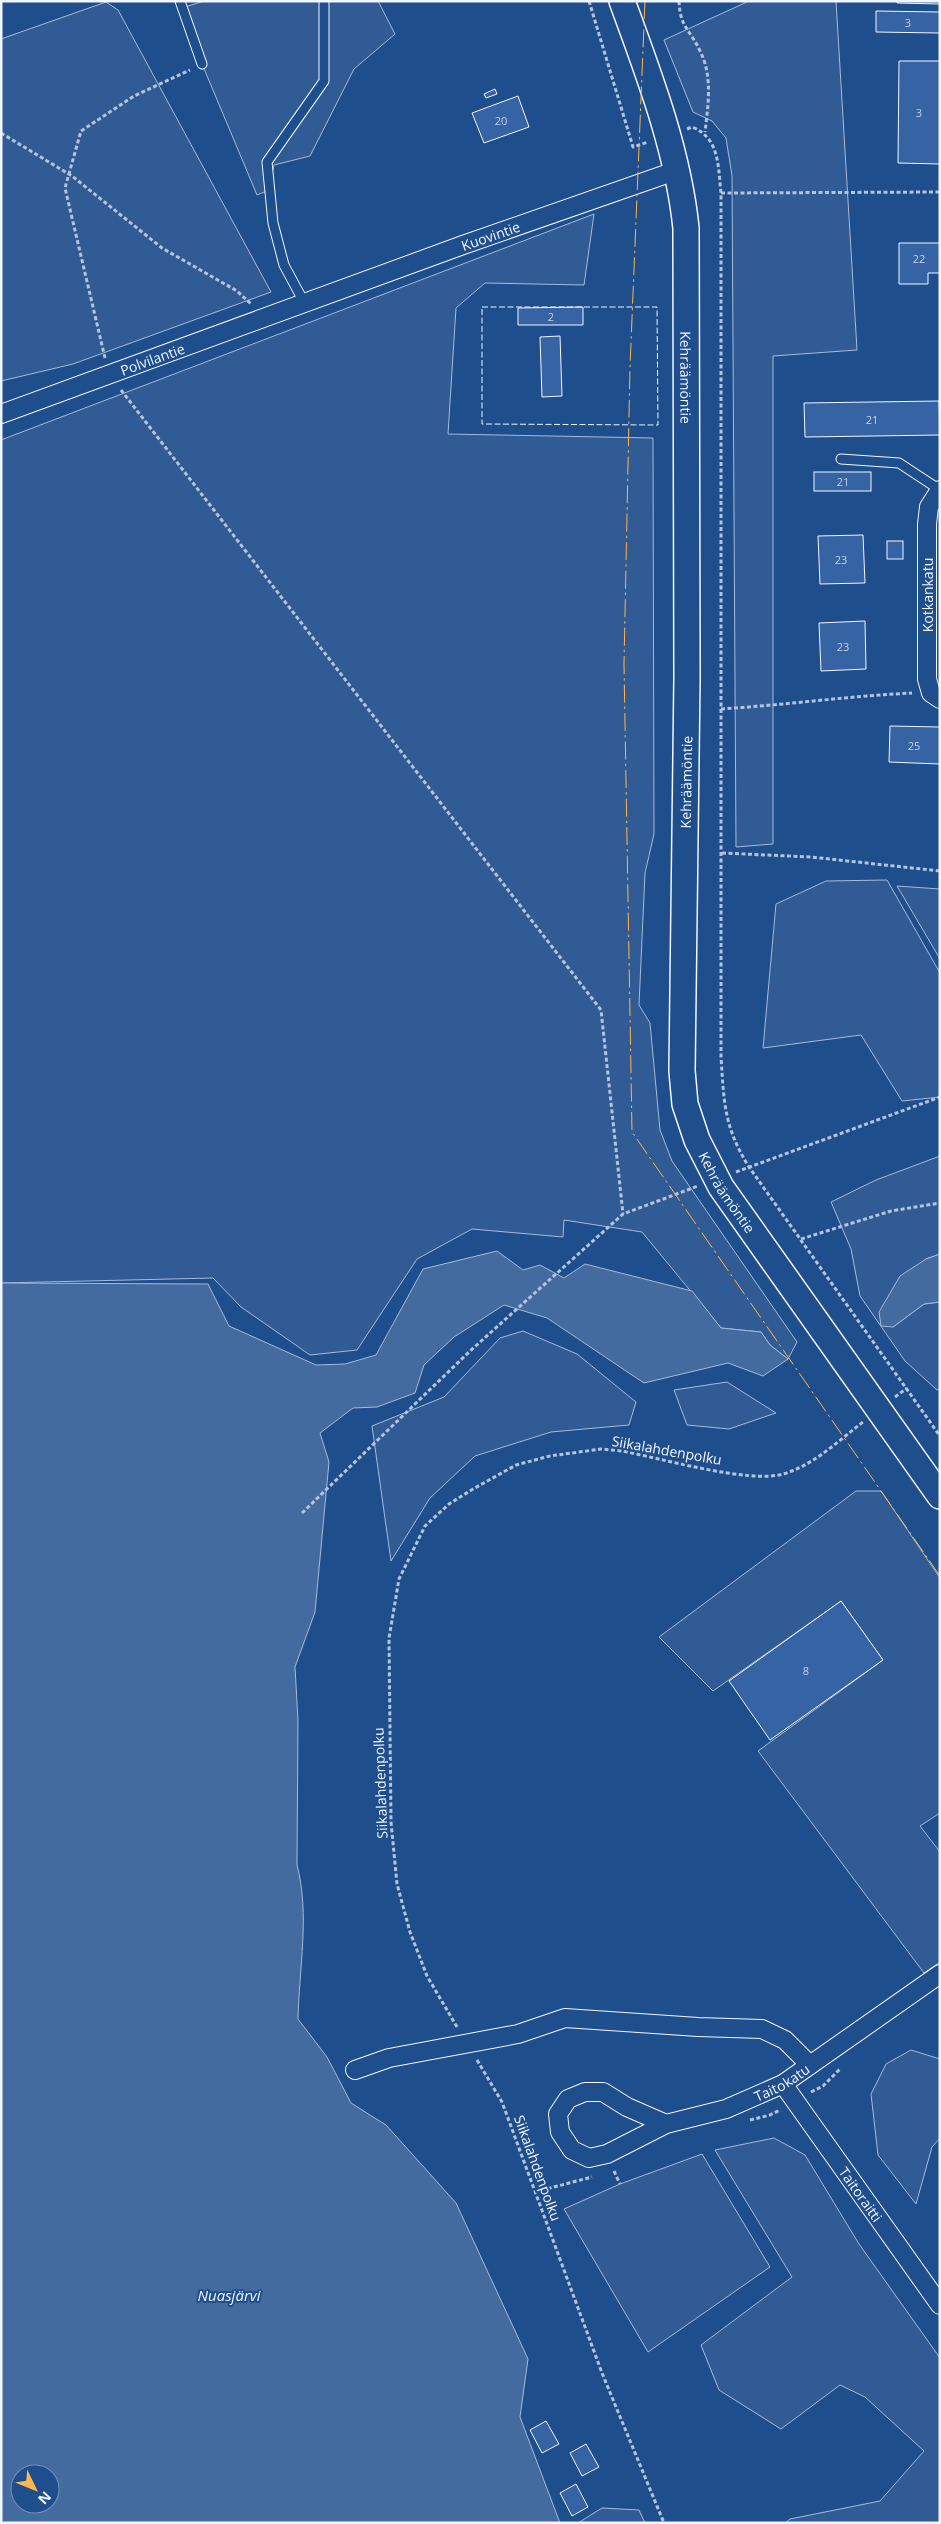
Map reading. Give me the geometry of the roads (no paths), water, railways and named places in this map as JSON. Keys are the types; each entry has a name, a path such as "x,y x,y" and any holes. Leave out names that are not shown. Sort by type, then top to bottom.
{"street":[{"name":"Kehräämöntie","path":"622,1 678,170 686,228 687,678 682,1072 685,1104 697,1140 717,1179 940,1496"},
{"name":"Kuovintie","path":"305,304 463,245 678,170"},
{"name":"Polvilantie","path":"1,414 305,304"},
{"name":"Kotkankatu","path":"936,696 927,680 927,524 929,507 940,490"},
{"name":"Taitokatu","path":"666,2124 627,2108 602,2092 585,2092 568,2099 558,2114 560,2132 572,2150 589,2158 607,2154 666,2124 726,2109 783,2084 940,1974"},
{"path":"355,2070 389,2058 443,2049 466,2042 518,2034 565,2018 698,2028 762,2029 785,2040 810,2065"},
{"name":"Taitoraitti","path":"783,2084 940,2305"}],"lane":[{"path":"180,1 202,64"},
{"path":"305,304 284,265 273,223 268,162 324,81 324,1"},
{"path":"841,458 899,463 940,490"}],"water":[{"name":"Nuasjärvi","path":"497,1251 523,1270 540,1265 564,1278 585,1264 692,1291 721,1328 761,1332 770,1345 788,1359 763,1376 728,1363 644,1383 547,1318 504,1305 454,1337 424,1365 415,1393 377,1407 353,1408 320,1433 329,1462 315,1612 295,1667 298,1720 297,1865 303,1903 303,1942 298,2019 327,2057 351,2103 386,2125 456,2203 528,2359 520,2417 560,2523 1,2523 1,1283 208,1284 229,1326 316,1365 345,1364 376,1355 423,1269"},
{"path":"940,1254 940,1302 924,1304 893,1327 881,1326 879,1312 900,1276 926,1259"}]}
